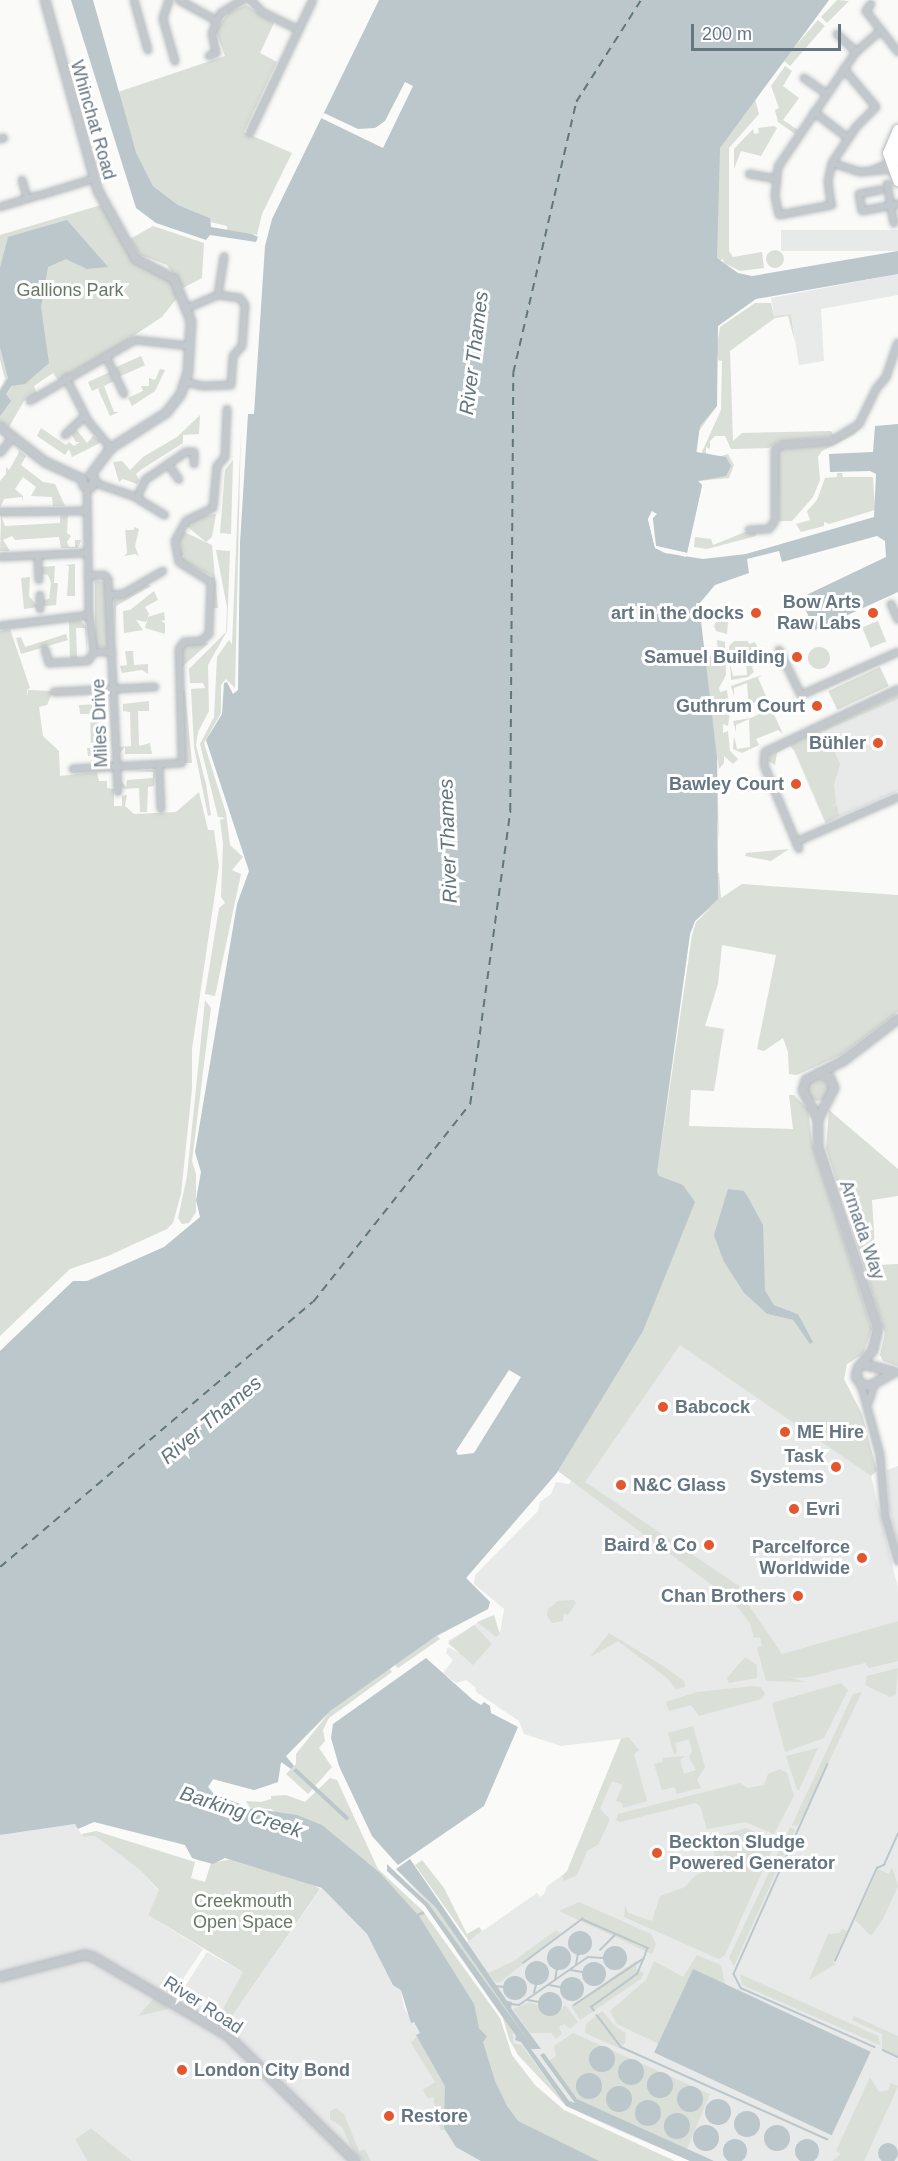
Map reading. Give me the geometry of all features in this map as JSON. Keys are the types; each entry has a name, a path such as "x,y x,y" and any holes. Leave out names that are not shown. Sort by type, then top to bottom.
{"highway":[{"path":"895,164 890,142 898,130"},
{"path":"893,183 898,141"}],"street":[{"name":"Whinchat Road","path":"45,0 93,179 136,259 171,274 189,308"},
{"path":"134,0 148,50"},
{"path":"169,0 163,19 175,61"},
{"path":"179,0 217,21"},
{"path":"209,56 216,53 212,33 217,21 226,8 243,0"},
{"path":"251,0 262,12 299,30"},
{"path":"250,133 314,0"},
{"path":"867,5 881,30 898,52"},
{"path":"844,69 876,107 848,138 832,163 828,181 831,205 778,217 776,178 781,159 827,94 844,69 856,52 881,30"},
{"path":"837,34 856,52"},
{"path":"804,78 827,94"},
{"path":"814,112 848,138"},
{"path":"832,163 847,170 871,171 895,164"},
{"path":"748,174 776,178"},
{"path":"0,207 93,179"},
{"path":"22,180 27,198"},
{"path":"59,181 60,189"},
{"path":"893,183 894,223"},
{"path":"880,190 859,194 862,211 894,205"},
{"path":"218,295 224,256"},
{"path":"82,478 91,475 111,448 166,413 186,382 190,346 189,308 218,295 240,298 245,305 243,346 233,356 231,385 202,386 186,382"},
{"path":"30,401 39,400 66,378 140,339 190,346"},
{"path":"749,530 769,529 776,521 775,449 782,445 831,441 859,424 876,389 886,377 898,343"},
{"path":"106,356 124,394"},
{"path":"66,378 85,416 111,448"},
{"path":"119,384 127,380"},
{"path":"73,770 178,765 183,759 178,649 184,642 201,641 209,634 210,580 189,572 179,562 176,541 186,521 213,508 217,466 225,457 227,409"},
{"path":"65,435 85,416"},
{"path":"1,428 45,462 82,478 91,486 137,498 165,515"},
{"path":"0,453 13,437"},
{"path":"137,498 146,480 186,452 194,452 194,464"},
{"path":"168,464 178,480"},
{"path":"91,475 91,486"},
{"name":"Miles Drive","path":"91,486 85,511 89,615 94,652 112,652"},
{"path":"0,512 85,511"},
{"path":"0,557 87,553"},
{"path":"38,555 39,580"},
{"path":"88,576 107,577 109,595 123,594 163,571"},
{"path":"40,595 41,614"},
{"name":"Miles Drive","path":"109,595 118,792"},
{"path":"891,604 898,620"},
{"path":"0,626 41,614 89,615"},
{"path":"45,649 50,663 88,662 94,652"},
{"path":"779,650 801,694 898,652"},
{"path":"54,692 155,687"},
{"path":"799,849 764,765 767,749 898,688"},
{"path":"159,766 161,809"},
{"path":"795,842 898,797"},
{"name":"Armada Way","path":"877,1382 873,1350 877,1323 819,1150 818,1119 813,1103 805,1096 803,1085 808,1077 843,1061 898,1019"},
{"name":"Armada Way","path":"818,1119 825,1103 834,1092 830,1078 843,1061"},
{"path":"819,1073 830,1078"},
{"path":"813,1103 825,1103"},
{"path":"873,1350 856,1374 869,1401 881,1462 885,1515 898,1561"},
{"path":"862,1364 896,1372"},
{"path":"861,1384 877,1382 896,1372"},
{"path":"869,1401 877,1382"},
{"name":"River Road","path":"0,1977 85,1955 93,1957 227,2035 355,2161"}],"shaded area":[{"path":"781,230 898,230 898,251 781,251"},
{"path":"898,274 898,295 821,309 824,361 799,365 791,314 774,316 771,298"},
{"path":"898,694 898,791 825,823 790,742"},
{"path":"680,1344 871,1476 898,1588 898,1621 782,1655 898,1653 898,2161 690,2161 566,2106 522,2045 513,2043 513,2032 455,1950 537,1893 540,1897 547,1886 567,1872 621,1739 561,1746 524,1734 519,1721 476,1692 475,1687 466,1680 456,1683 443,1673 453,1660 446,1653 448,1647 465,1656 448,1641 482,1620 500,1633 504,1609 474,1584 475,1575 538,1511 540,1502 551,1494 556,1482 569,1484 576,1475 585,1481"},
{"path":"898,1466 898,1544 889,1507 887,1470"},
{"path":"75,1824 83,1837 95,1836 140,1870 159,1891 148,1915 203,1949 173,1994 178,1997 207,1952 243,1972 217,2019 226,2025 322,1887 367,1934 401,1990 404,2008 420,2033 417,2035 445,2086 471,2155 481,2161 132,2161 91,2128 75,2139 87,2161 0,2161 0,1835"}],"green space":[{"path":"829,0 755,99 759,114 729,148 729,251 733,257 762,252 764,268 740,271 724,263 723,259 718,262 674,250 722,75"},
{"path":"837,0 849,1 827,23 821,17"},
{"path":"246,5 274,23 260,53 277,62 244,132 292,153 262,214 257,235 227,230 227,226 210,222 210,218 178,205 153,186 136,152 118,92 225,56 216,31 228,13"},
{"path":"818,20 825,26 790,66 783,60"},
{"path":"785,66 792,71 783,86 799,98 783,120 798,130 795,134 778,122 775,110 779,108 771,86"},
{"path":"774,126 777,128 761,156 741,151 734,169 734,149 753,129 754,134 759,133 758,128"},
{"name":"Gallions Park","path":"101,205 134,263 163,273 174,285 177,298 162,317 118,346 58,380 53,373 34,386 37,393 24,401 9,427 0,423 0,388 5,379 0,360 0,235"},
{"name":"Gallions Park","path":"153,226 204,243 202,278 183,288 167,265 140,255 130,239"},
{"path":"775,250 781,253 784,259 781,265 775,268 769,265 766,259 769,253"},
{"path":"755,303 771,303 774,316 791,314 795,342 788,316 775,318 730,351 733,441 742,433 831,431 834,436 778,442 769,448 731,449 725,436 715,436 710,441 710,449 706,447 706,453 718,457 728,454 734,465 729,478 698,481 702,485 687,553 653,333 728,317 717,326 717,345 720,327","holes":["717,349 718,360 722,361 721,410 701,454 697,452 699,431 717,406"]},
{"path":"141,356 145,365 119,377 115,367"},
{"path":"160,369 165,370 155,391 132,406 128,398 143,391 141,386 149,386 149,378 155,380"},
{"path":"110,372 114,381 104,386 114,412 119,412 110,416 98,389 101,387 92,391 88,382"},
{"path":"200,415 199,434 183,435 183,443 136,474 139,480 137,484 123,479 119,482 113,462 122,461 130,470 143,457 177,437"},
{"path":"863,425 854,435 822,451 818,457 820,480 813,497 792,521 779,521 777,456 781,449 832,444"},
{"path":"41,428 66,445 69,442 74,446 80,442 76,442 71,434 76,429 87,443 93,436 102,442 72,457 69,449 65,455 37,436"},
{"path":"241,430 235,688 226,679 221,685 221,713 204,743 226,813 230,845 243,857 232,870 241,874 215,996 205,994 219,908 225,903 221,897 223,844 220,820 225,818 218,817 200,744 214,717 217,657 229,640 232,644"},
{"path":"17,449 26,456 21,465 43,482 55,484 65,506 53,506 52,497 31,496 36,487 23,477 15,489 23,496 23,502 22,497 4,499 0,508 0,481 6,474 6,467 9,470 19,452"},
{"path":"233,460 231,534 220,533 225,470"},
{"path":"837,473 842,473 843,477 873,477 875,510 829,524 824,522 824,526 801,532 796,524 810,520 807,511 817,500 825,478 837,477"},
{"path":"216,514 212,537 206,542 184,524 204,515"},
{"path":"68,515 67,533 71,536 67,542 69,547 75,547 75,540 81,540 78,548 61,548 59,537 15,540 12,536 3,540 10,551 0,551 1,516 5,526 60,523 60,516"},
{"path":"134,527 139,529 135,546 139,557 136,554 124,556 127,553 125,530 134,530"},
{"path":"180,530 212,545 218,608 211,608 212,576 181,560 185,555 179,557"},
{"path":"745,532 755,532 756,536 707,549 694,547 695,537 711,539 713,545"},
{"path":"216,550 230,551 227,631 208,665 209,711 198,732 196,745 206,784 211,815 208,816 194,747 191,689 205,688 203,683 190,683 189,669 226,632 227,607"},
{"path":"59,558 41,560 41,567 55,566 54,583 58,583 56,605 46,606 41,604 43,600 49,599 51,583 48,575 40,573 40,559"},
{"path":"75,564 75,596 67,596 69,566 65,565"},
{"path":"30,577 29,596 38,607 24,609 21,578"},
{"path":"95,580 105,582 108,646 105,648 95,646"},
{"path":"147,584 151,586 116,606 115,633 114,600"},
{"path":"154,591 158,600 145,607 149,614 146,622 136,620 143,630 124,633 123,611 130,610"},
{"path":"729,609 727,634 716,631 714,626 722,610"},
{"path":"164,612 165,620 161,621 165,623 165,634 145,628 148,617"},
{"path":"80,620 86,627 87,658 85,628 76,628 77,658 70,659 69,621"},
{"path":"878,621 886,641 870,648 862,627"},
{"path":"10,629 30,688 27,690 27,697 28,690 53,691 47,705 39,707 43,736 59,751 60,776 97,772 99,781 107,781 107,788 114,789 114,806 122,806 122,796 127,795 125,806 134,814 176,812 199,792 208,830 214,830 219,866 192,1049 192,1089 181,1194 173,1223 167,1229 108,1256 70,1269 0,1336 0,631"},
{"path":"66,634 68,640 21,654 16,638 21,637 25,647"},
{"path":"717,640 725,642 726,675 719,688 720,692 727,690 730,711 728,726 723,724 723,733 728,731 730,751 738,759 733,764 724,756 724,763 719,769 717,757 719,842 704,658 718,653"},
{"path":"734,641 748,641 749,644 755,642 766,667 760,663 752,667 754,672 748,677 731,680 730,663 733,676 747,675 745,647 732,652 732,659 729,659 729,646"},
{"path":"187,643 209,643 183,666 181,682 181,646"},
{"path":"819,647 827,650 830,658 827,666 819,669 811,666 808,658 811,650"},
{"path":"125,651 133,651 134,665 148,664 148,674 142,670 122,673 120,666 127,665"},
{"path":"880,667 889,686 837,710 828,691"},
{"path":"762,675 758,678 769,703 765,705 762,699 752,704 751,713 734,715 733,699 735,712 749,711 747,683 734,688 734,696 731,686"},
{"path":"182,690 185,690 192,763 185,763"},
{"path":"898,694 898,699 820,733 823,738 828,736 840,764 834,785 836,803 831,807 837,805 839,816 826,823 795,751 790,746 777,753 775,765 768,761 770,754"},
{"path":"149,701 149,711 138,711 139,746 150,743 152,754 125,754 125,747 120,753 119,747 131,746 130,712 123,711 123,704"},
{"path":"104,704 105,713 99,713 100,747 105,748 106,755 88,756 87,748 91,748 90,714 80,714 79,705"},
{"path":"774,707 772,710 783,734 778,730 756,739 759,745 742,753 733,749 734,736 737,749 750,747 749,719 736,725 736,732 733,721 751,718"},
{"path":"153,770 155,772 154,786 148,787 147,812 140,812 139,788 124,789 121,781 126,787 127,780 153,778 153,772 130,771"},
{"path":"789,849 771,861 745,856 746,853"},
{"path":"719,873 721,898 742,884 898,895 898,1012 841,1055 797,1075 789,1074 788,1052 783,1038 764,1051 757,1049 776,955 722,945 718,984 705,1026 724,1029 714,1091 691,1090 689,1126 793,1129 789,1095 794,1095 808,1109 812,1143 872,1329 863,1354 847,1364 844,1379 862,1414 877,1471 871,1476 680,1345 585,1482 739,1586 739,1591 782,1654 898,1621 898,1661 869,1668 865,1663 809,1677 794,1678 769,1671 806,1682 766,1681 757,1648 762,1646 760,1637 754,1638 750,1623 731,1599 558,1471 466,1578 490,1602 488,1609 437,1636 440,1639 398,1668 395,1665 390,1669 392,1672 329,1718 323,1730 325,1741 319,1748 332,1767 308,1794 286,1774 296,1764 296,1754 328,1714 284,1758 278,1767 278,1782 254,1790 213,1779 208,1787 214,1794 113,1748 664,892","holes":["713,906 696,922 692,935 660,1155 690,934 695,921","728,1189 733,1191 762,1261 765,1290 774,1305 798,1314 810,1343 793,1320 767,1314 744,1293 724,1262"]},
{"path":"205,1000 211,1008 192,1161 196,1174 196,1212 189,1223 182,1224 178,1218 187,1176"},
{"path":"818,1079 826,1082 829,1090 826,1098 818,1101 810,1098 807,1090 810,1082"},
{"path":"829,1110 898,1169 898,1196 872,1200 876,1265 898,1264 898,1366 883,1361 880,1355 885,1333 826,1148"},
{"path":"574,1600 576,1603 568,1615 564,1613 563,1621 552,1623 547,1616 548,1609 558,1601"},
{"path":"494,1615 500,1634 496,1637 477,1622"},
{"path":"474,1625 492,1644 473,1665 448,1643"},
{"path":"609,1633 668,1669 684,1681 685,1687 676,1689 667,1678 618,1641 590,1657"},
{"path":"745,1657 757,1665 757,1678 729,1683 727,1678"},
{"path":"898,1668 896,1695 890,1697 865,1685 867,1676"},
{"path":"841,1683 848,1690 824,1738 785,1752 772,1703"},
{"path":"761,1687 765,1694 761,1699 699,1716 691,1705 669,1711 666,1702 697,1692"},
{"path":"862,1692 802,1818 797,1826 792,1825 853,1694"},
{"path":"693,1726 705,1767 697,1780 701,1788 677,1794 675,1787 662,1790 654,1764 663,1762 662,1758 685,1756 680,1760 684,1774 696,1770 689,1757 692,1751 689,1739 675,1743 677,1752 674,1754 668,1733"},
{"path":"628,1737 639,1750 634,1754 647,1801 623,1808 622,1803 616,1801 623,1785 612,1781 600,1809 610,1819 598,1845 587,1851 577,1875 564,1881 562,1876 567,1871 621,1739"},
{"path":"818,1748 799,1790 797,1790 786,1756"},
{"path":"780,1769 787,1773 794,1796 774,1834 745,1822 707,1829 700,1806 695,1803 620,1822 616,1820 618,1814 740,1783 747,1788 764,1785 768,1774"},
{"path":"330,1778 337,1780 378,1869 423,1911 417,1916 271,1809 250,1808 246,1801 261,1802 271,1799 271,1796 286,1795 305,1802"},
{"path":"790,1827 795,1830 734,1966 729,1958"},
{"path":"746,1828 771,1839 774,1845 725,1955 719,1959 624,1917 625,1904 628,1913 652,1921 660,1896 685,1887 696,1875 716,1866 712,1838"},
{"name":"Creekmouth Open Space","path":"96,1831 195,1862 191,1878 205,1882 211,1863 262,1853 320,1889 226,2025 217,2019 243,1972 148,1915 159,1890 140,1870 95,1836 83,1837 82,1834"},
{"path":"422,1860 444,1888 467,1934 479,1927 482,1931 469,1941 415,1865"},
{"path":"892,1867 898,1886 883,1919 871,1936 855,1920 878,1869 889,1874"},
{"path":"396,1869 436,1908 531,2042 528,2044 428,1903"},
{"path":"579,1902 651,1934 656,1944 652,1954 559,1911"},
{"path":"425,1914 500,2018 512,2055 535,2085 564,2110 675,2161 560,2161 516,2130 478,2042 487,2036 479,2028 419,1916"},
{"path":"842,1929 847,1931 833,1962 836,1964 809,1980 828,1934 840,1933"},
{"path":"556,1930 561,1934 500,1982 496,1983 488,1973 514,1961"},
{"path":"697,1955 721,1965 725,1984 693,1970 659,2044 617,2024 610,2011 646,1980 654,1961 683,1977"},
{"path":"637,1960 636,1969 644,1973 641,1979 580,2020 571,2006"},
{"path":"394,1967 481,2161 456,2147 445,2130 440,2130 433,2097 428,2099 423,2090 435,2082 411,2043 420,2033 414,2022 411,2023 401,1990 393,1985 387,1974"},
{"path":"740,1974 878,2036 880,2045 742,1985"},
{"path":"155,1997 167,2004 168,2009 138,2016"},
{"path":"529,2002 558,2013 565,2005 578,2022 570,2029 564,2024 559,2027 562,2034 556,2039 551,2033 530,2033 513,2009"},
{"path":"602,2011 617,2028 626,2033 625,2043 619,2048 585,2033 586,2024"},
{"path":"502,2015 513,2032 513,2043 522,2045 566,2106 518,2055 509,2039"},
{"path":"854,2016 898,2036 898,2056 882,2049 882,2034 852,2020"},
{"path":"573,2033 710,2094 687,2149 577,2099 549,2061 556,2056 554,2046"},
{"path":"870,2077 879,2092 889,2090 890,2083 898,2086 891,2102 864,2161 832,2161 841,2154 836,2151"},
{"path":"336,2108 344,2114 359,2151 365,2149 371,2161 363,2161 353,2151 342,2127 330,2119 330,2111"},
{"path":"91,2128 132,2161 87,2161 75,2139"}],"water":[{"path":"71,0 93,0 136,152 153,186 178,205 210,218 211,227 252,234 258,237 256,242 210,235 206,240 156,223 136,208"},
{"path":"379,0 829,0 720,148 717,258 738,273 752,276 898,251 898,274 756,299 718,326 717,406 700,426 696,452 726,457 731,466 726,476 698,481 702,485 687,553 656,546 652,511 648,519 655,548 665,553 703,559 746,554 874,517 876,474 870,471 830,472 829,454 873,452 875,426 898,424 898,592 815,630 800,598 886,557 885,541 877,536 782,562 779,551 747,559 749,573 715,585 699,604 717,758 718,899 695,921 690,934 657,1172 659,1176 683,1185 695,1202 643,1331 556,1474 466,1578 490,1602 488,1609 436,1636 330,1711 286,1756 294,1766 291,1769 281,1762 278,1782 254,1790 213,1779 208,1787 214,1794 250,1808 297,1815 322,1825 380,1873 417,1914 423,1911 425,1914 419,1916 474,2004 479,2028 487,2036 483,2042 495,2081 507,2106 518,2121 599,2161 481,2161 456,2147 444,2128 445,2086 416,2035 420,2033 414,2022 411,2023 401,1990 393,1985 367,1934 322,1888 225,1858 213,1864 198,1860 192,1858 185,1845 94,1822 78,1829 75,1824 0,1835 0,1351 73,1281 87,1281 164,1247 200,1217 196,1200 201,1172 195,1152 237,904 249,871 206,740 222,714 224,683 227,682 233,694 238,690 240,543 248,414 254,414 265,246 272,219"},
{"path":"67,220 108,267 87,269 66,259 48,267 41,307 49,363 25,384 11,386 6,394 11,401 0,416 0,391 8,378 0,347 0,268 8,237"},
{"path":"728,1189 744,1191 763,1225 765,1290 774,1305 798,1314 813,1342 810,1344 793,1320 767,1314 744,1293 724,1262 714,1235"},
{"path":"426,1658 473,1700 481,1705 484,1702 490,1706 491,1713 518,1727 484,1806 398,1865 372,1836 339,1766 331,1738 333,1724"},
{"path":"296,1768 349,1818 347,1821 293,1771"},
{"path":"410,1859 507,2001 512,2002 511,2008 541,2049 531,2049 569,2101 575,2103 540,2055 544,2053 577,2099 714,2161 690,2161 566,2106 521,2042 515,2040 516,2036 425,1906 387,1871 387,1864 428,1903 530,2043 436,1908 396,1869"},
{"path":"580,1931 585,1932 591,1938 591,1948 585,1954 580,1955 575,1954 569,1948 568,1943 569,1938 575,1932"},
{"path":"559,1946 564,1947 570,1953 570,1963 564,1969 559,1970 554,1969 548,1963 547,1958 548,1953 554,1947"},
{"path":"615,1946 620,1947 626,1953 626,1963 620,1969 615,1970 610,1969 604,1963 603,1958 604,1953 610,1947"},
{"path":"537,1961 542,1962 548,1968 548,1978 542,1984 537,1985 532,1984 526,1978 525,1973 526,1968 532,1962"},
{"path":"594,1962 599,1963 605,1969 605,1979 599,1985 594,1986 589,1985 583,1979 582,1974 583,1969 589,1963"},
{"path":"693,1969 871,2052 832,2135 654,2052"},
{"path":"515,1976 520,1977 526,1983 526,1993 520,1999 515,2000 510,1999 504,1993 503,1988 504,1983 510,1977"},
{"path":"572,1977 577,1978 583,1984 583,1994 577,2000 572,2001 567,2000 561,1994 560,1989 561,1984 567,1978"},
{"path":"550,1992 555,1993 561,1999 561,2009 555,2015 550,2016 545,2015 539,2009 538,2004 539,1999 545,1993"},
{"path":"602,2046 611,2050 615,2059 611,2068 602,2072 593,2068 589,2059 593,2050"},
{"path":"631,2059 640,2063 644,2072 640,2081 631,2085 622,2081 618,2072 622,2063"},
{"path":"660,2072 669,2076 673,2085 669,2094 660,2098 651,2094 647,2085 651,2076"},
{"path":"589,2073 598,2077 602,2086 598,2095 589,2099 580,2095 576,2086 580,2077"},
{"path":"619,2086 628,2090 632,2099 628,2108 619,2112 610,2108 606,2099 610,2090"},
{"path":"690,2086 699,2090 703,2099 699,2108 690,2112 681,2108 677,2099 681,2090"},
{"path":"718,2099 727,2103 731,2112 727,2121 718,2125 709,2121 705,2112 709,2103"},
{"path":"648,2100 657,2104 661,2113 657,2122 648,2126 639,2122 635,2113 639,2104"},
{"path":"747,2111 756,2115 760,2124 756,2133 747,2137 738,2133 734,2124 738,2115"},
{"path":"677,2113 686,2117 690,2126 686,2135 677,2139 668,2135 664,2126 668,2117"},
{"path":"706,2125 715,2129 719,2138 715,2147 706,2151 697,2147 693,2138 697,2129"},
{"path":"777,2125 786,2129 790,2138 786,2147 777,2151 768,2147 764,2138 768,2129"},
{"path":"730,2139 740,2139 747,2146 747,2156 740,2163 730,2163 723,2156 723,2146"},
{"path":"802,2139 812,2139 819,2146 819,2156 812,2163 802,2163 795,2156 795,2146"},
{"path":"884,2143 892,2143 898,2149 898,2157 892,2163 884,2163 878,2157 878,2149"}],"pier":[{"path":"405,82 413,86 383,148 321,118 324,113 358,129 375,128 385,121"},
{"path":"652,511 657,514 651,520 656,546 687,553 686,557 655,548 648,519"},
{"path":"509,1370 521,1377 474,1453 458,1455 456,1451"}],"waterway":[{"path":"828,1764 734,1974 741,1988 875,2047"},
{"path":"835,1961 877,1868 884,1865 898,1834"},
{"path":"523,1963 582,1919 648,1948 646,1953"},
{"path":"600,1950 615,1935"},
{"path":"576,1965 578,1954"},
{"path":"594,2011 591,2007 637,1974 645,1955"},
{"path":"511,2004 519,2005 588,1957 603,1958"},
{"path":"574,2005 643,1959"},
{"path":"555,1980 557,1969"},
{"path":"571,1970 582,1972"},
{"path":"534,1993 536,1985"},
{"path":"549,1985 560,1987"},
{"path":"496,1986 504,1987"},
{"path":"528,2000 539,2002"},
{"path":"597,2015 621,2047 827,2139"},
{"path":"883,2050 898,2057"}],"ferry route":[{"path":"0,1567 313,1302 470,1104 510,811 513,373 576,102 641,0"}],"place":[{"name":"art in the docks","path":"756,613"},
{"name":"Bow Arts Raw Labs","path":"873,613"},
{"name":"Samuel Building","path":"797,657"},
{"name":"Guthrum Court","path":"817,706"},
{"name":"Bühler","path":"878,743"},
{"name":"Bawley Court","path":"796,784"},
{"name":"Babcock","path":"663,1407"},
{"name":"ME Hire","path":"785,1432"},
{"name":"Task Systems","path":"836,1467"},
{"name":"N&C Glass","path":"621,1485"},
{"name":"Evri","path":"794,1509"},
{"name":"Baird & Co","path":"709,1545"},
{"name":"Parcelforce Worldwide","path":"862,1558"},
{"name":"Chan Brothers","path":"798,1596"},
{"name":"Beckton Sludge Powered Generator","path":"657,1853"},
{"name":"London City Bond","path":"182,2070"},
{"name":"Restore","path":"389,2116"}],"water label":[{"name":"River Thames","path":"474,353"},
{"name":"River Thames","path":"448,841"},
{"name":"River Thames","path":"211,1420"},
{"name":"Barking Creek","path":"241,1812"}]}
